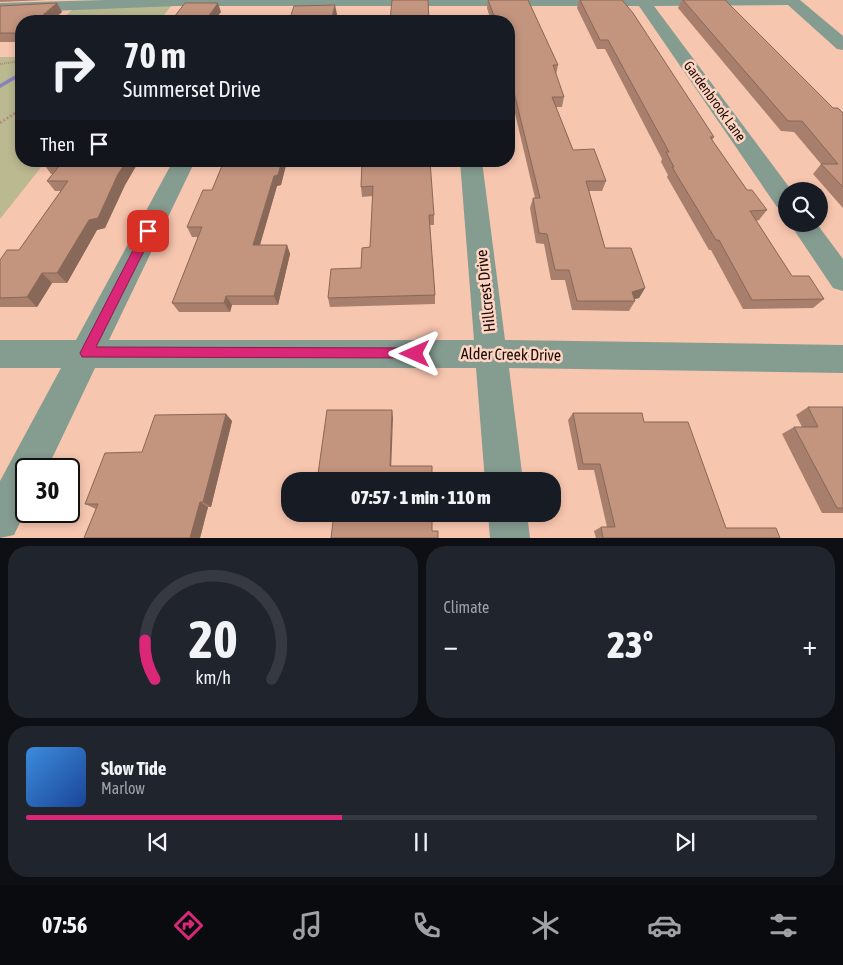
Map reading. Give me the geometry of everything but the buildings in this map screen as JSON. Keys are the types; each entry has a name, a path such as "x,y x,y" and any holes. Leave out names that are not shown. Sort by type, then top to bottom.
{"street":[{"path":"0,8 120,3 261,8 346,1 792,1 843,44"},
{"path":"453,2 454,15"},
{"name":"Gardenbrook Lane","path":"644,2 778,190"},
{"path":"32,458 181,167"},
{"name":"Hillcrest Drive","path":"472,167 503,472"},
{"path":"809,232 843,280"},
{"name":"Alder Creek Drive","path":"0,354 492,354 843,359"},
{"path":"0,521 15,491"},
{"path":"509,522 510,538"}],"path":[{"path":"0,64 15,62"},
{"path":"0,123 15,113"}],"green space":[{"path":"176,0 164,15 67,15 72,10 127,7"},
{"path":"0,57 15,57 15,167 41,167 0,219"}],"waterway":[{"path":"0,86 15,77"}],"route":[{"path":"148,231 87,353 415,354"}]}
